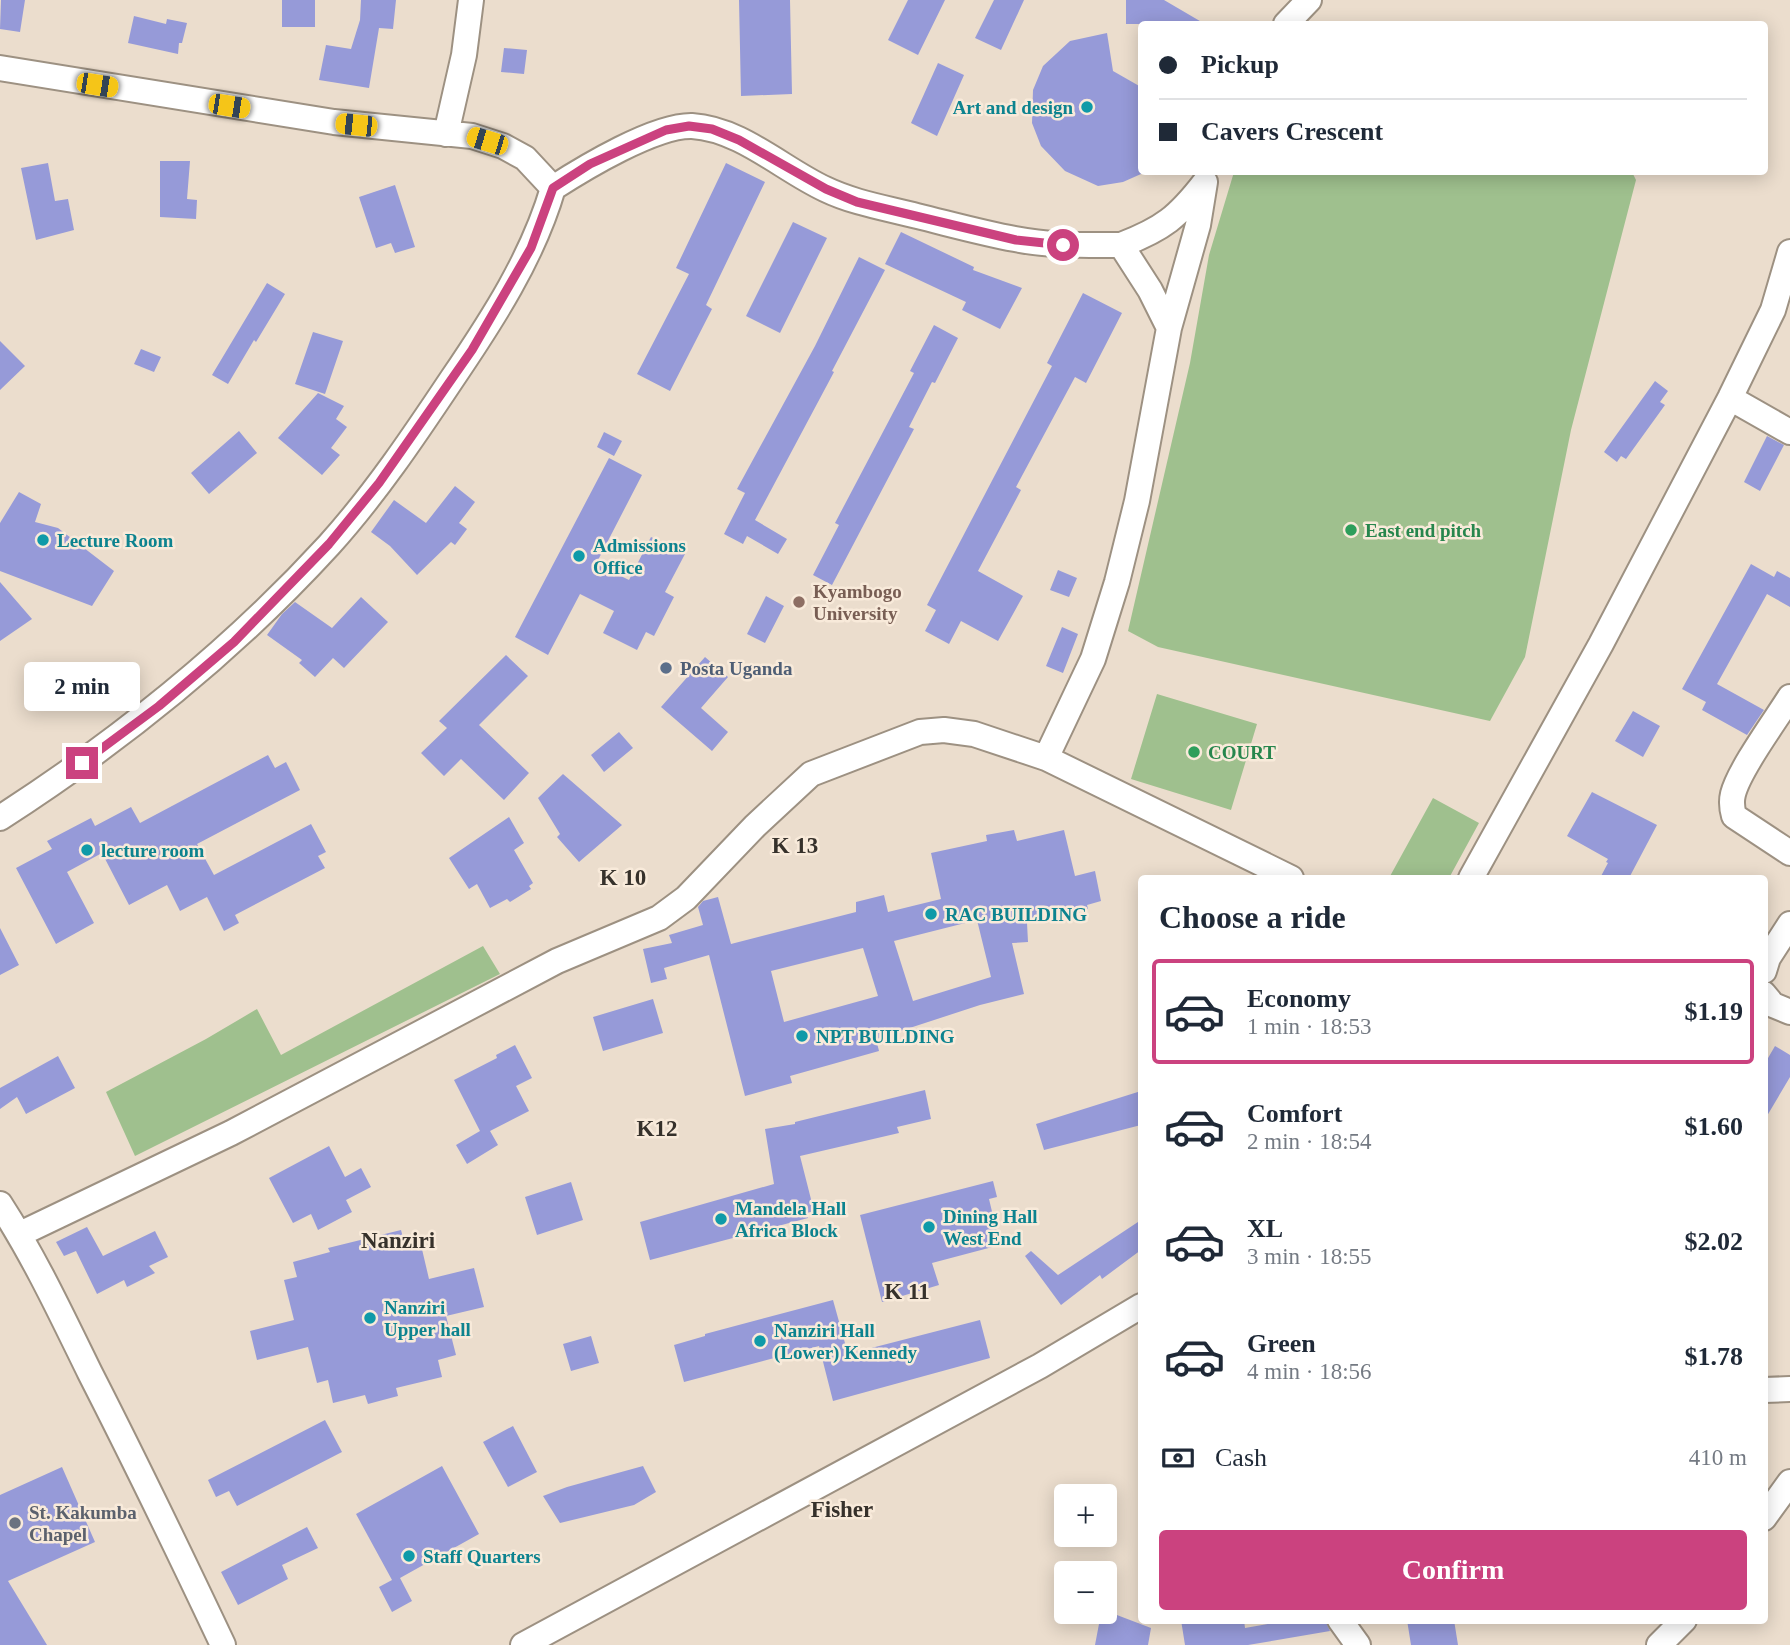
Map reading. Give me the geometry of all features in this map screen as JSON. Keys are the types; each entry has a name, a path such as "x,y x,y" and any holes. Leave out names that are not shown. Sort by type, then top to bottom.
{"street":[{"path":"446,134 464,55 471,0"},
{"path":"1289,21 1309,0"},
{"path":"0,68 334,122 472,136 503,146 525,158 553,188"},
{"path":"0,818 61,779 159,706 234,642 329,544 379,483 472,350 531,248 553,188 590,164 666,130 689,126 712,129 739,140 826,189 857,202 1016,240 1063,245 1121,246 1152,233 1178,216 1206,177"},
{"path":"1046,758 1093,659 1116,582 1137,500 1169,328 1198,225 1206,177"},
{"path":"1121,246 1150,290 1169,328"},
{"path":"1473,875 1601,644 1730,398 1782,312 1790,252"},
{"path":"1730,398 1790,432"},
{"path":"1790,697 1740,778 1733,794 1732,807 1734,816 1790,853"},
{"path":"20,1234 231,1133 557,961 659,918 686,898 755,826 811,774 920,732 944,730 974,734 1046,758 1285,875"},
{"path":"1768,958 1790,924"},
{"path":"1768,999 1773,1005 1790,1012"},
{"path":"0,1204 20,1234 165,1522 223,1645"},
{"path":"523,1645 1040,1366 1138,1308"},
{"path":"1768,1390 1790,1389"},
{"path":"1768,1512 1790,1482"},
{"path":"1343,1624 1358,1645"},
{"path":"1659,1645 1680,1624"}],"green space":[{"name":"East end pitch","path":"1233,175 1634,175 1636,180 1571,430 1525,657 1490,721 1158,647 1128,631 1190,363 1209,255"},
{"name":"COURT","path":"1157,694 1257,724 1231,810 1131,779"},
{"path":"1433,798 1479,823 1451,875 1391,875"},
{"path":"483,946 500,974 135,1156 106,1092 257,1009 281,1055"}],"building":[{"path":"1,0 25,0 20,32 0,29"},
{"path":"282,0 315,0 315,27 282,27"},
{"path":"361,0 396,0 393,29 379,28 369,88 319,80 326,45 351,49 360,20"},
{"path":"739,0 790,0 792,94 741,96"},
{"path":"908,0 945,0 918,55 888,40"},
{"path":"994,0 1024,0 1001,50 975,38"},
{"path":"1126,0 1164,0 1200,21 1138,21 1138,24 1126,24"},
{"path":"134,16 166,24 167,19 187,23 182,43 179,43 178,54 128,43"},
{"name":"Art and design","path":"1107,33 1113,71 1138,85 1139,175 1123,182 1098,186 1065,171 1041,146 1032,123 1033,90 1043,66 1070,41"},
{"path":"504,48 527,50 524,74 501,72"},
{"path":"938,63 964,75 937,136 911,123"},
{"path":"160,161 190,161 187,199 197,200 196,219 160,217"},
{"path":"48,163 55,201 68,199 74,230 36,240 21,168"},
{"path":"726,163 765,182 706,305 712,309 670,391 637,374 689,274 676,268"},
{"path":"395,185 415,247 395,253 391,243 376,248 359,197"},
{"path":"793,222 827,238 780,333 746,316"},
{"path":"901,232 974,267 973,270 1022,288 1000,329 962,310 966,302 885,264"},
{"path":"859,257 885,270 755,520 787,539 778,554 747,536 743,544 724,534 745,493 737,489 815,346"},
{"path":"267,283 285,294 228,384 212,375"},
{"path":"1083,293 1122,313 1086,383 1075,377 1016,487 1021,490 978,571 1023,596 998,641 961,621 949,644 925,631 936,610 927,605 1052,366 1047,363"},
{"path":"934,325 958,338 909,427 914,429 832,585 813,575 839,525 835,523 914,373 910,371"},
{"path":"313,332 343,341 325,394 295,384"},
{"path":"0,341 25,366 0,390"},
{"path":"141,349 161,357 154,372 134,364"},
{"path":"1655,381 1668,391 1660,402 1665,405 1626,459 1621,456 1617,462 1604,452"},
{"path":"318,393 344,406 336,419 347,427 331,448 340,455 322,475 278,438"},
{"path":"239,431 257,453 209,494 191,473"},
{"path":"604,432 622,441 614,456 597,447"},
{"path":"1767,436 1784,445 1760,491 1744,482"},
{"path":"609,458 642,475 596,564 629,580 651,537 685,554 665,592 674,597 654,636 646,632 637,650 603,633 614,611 580,594 548,655 515,637"},
{"path":"455,486 475,502 459,523 467,529 455,545 451,542 417,575 390,546 371,532 394,500 426,523"},
{"name":"Lecture Room","path":"19,492 41,504 35,522 58,528 114,571 92,606 0,571 0,523"},
{"path":"1751,564 1774,577 1777,571 1790,578 1790,607 1767,594 1717,684 1764,710 1747,735 1702,710 1706,702 1682,689"},
{"path":"1058,570 1077,578 1069,597 1050,590"},
{"path":"0,582 32,619 0,641"},
{"path":"766,596 784,606 765,643 747,634"},
{"path":"361,597 388,622 344,668 333,658 315,677 299,663 302,660 267,635 282,614 295,602 332,628"},
{"path":"1062,627 1078,634 1063,673 1046,666"},
{"path":"506,655 528,676 479,725 529,773 504,800 461,759 444,776 421,753 447,728 439,721"},
{"path":"705,657 728,677 701,708 728,732 712,751 661,707"},
{"path":"1633,711 1660,726 1643,757 1615,741"},
{"path":"619,732 633,748 604,772 591,755"},
{"name":"lecture room","path":"268,755 275,768 286,762 300,790 197,844 214,875 311,824 326,852 318,856 325,868 235,915 239,923 224,931 207,897 180,911 167,885 129,905 102,853 67,872 94,923 56,944 16,868 52,849 47,841 91,818 95,826 131,807 140,823"},
{"path":"563,774 622,825 579,862 557,837 560,834 538,798"},
{"path":"1592,792 1657,825 1631,875 1602,875 1608,859 1567,836"},
{"path":"509,817 524,843 514,850 533,883 529,886 531,889 510,902 507,899 490,908 477,884 469,889 449,858"},
{"path":"1014,830 1017,841 1064,830 1075,876 1095,871 1101,901 1087,905 1088,909 1027,923 1028,942 1012,943 1024,994 980,1005 876,1039 879,1051 790,1076 792,1083 745,1096 709,955 664,968 667,979 651,983 643,949 672,943 669,935 703,925 698,907 703,901 718,897 731,944 856,912 856,902 884,895 888,912 941,899 931,853 987,841 986,835","holes":["977,920 991,977 913,1001 894,941","863,948 878,996 784,1022 771,971"]},
{"path":"0,928 19,965 0,975"},
{"path":"653,999 663,1033 603,1051 593,1017"},
{"path":"515,1045 532,1078 516,1086 529,1111 490,1131 498,1145 467,1164 456,1145 480,1131 454,1080 497,1058 496,1055"},
{"path":"1775,1046 1790,1055 1790,1077 1768,1114 1768,1058"},
{"path":"58,1056 75,1088 26,1114 17,1097 0,1109 0,1088"},
{"path":"925,1090 931,1119 897,1127 899,1133 800,1156 814,1211 807,1213 808,1218 650,1260 640,1222 774,1184 765,1129 795,1124"},
{"path":"1138,1092 1138,1126 1044,1150 1036,1124"},
{"path":"329,1146 345,1177 361,1168 371,1187 346,1200 352,1212 318,1230 311,1214 293,1223 269,1178"},
{"name":"Dining Hall West End","path":"993,1181 997,1197 989,1199 1000,1245 932,1263 939,1285 882,1302 860,1215"},
{"path":"571,1182 583,1220 537,1235 525,1197"},
{"path":"1138,1222 1138,1252 1102,1279 1100,1275 1061,1305 1025,1256 1031,1251 1058,1275"},
{"path":"87,1227 103,1256 155,1231 168,1257 149,1266 155,1273 127,1287 124,1280 97,1294 76,1251 64,1256 56,1242"},
{"name":"Nanziri Upper hall","path":"401,1230 406,1249 421,1245 429,1279 474,1268 484,1307 446,1316 456,1355 438,1360 442,1377 396,1388 398,1396 368,1404 365,1395 333,1403 328,1380 317,1383 308,1347 257,1360 250,1331 294,1320 284,1280 297,1277 293,1262 330,1252 328,1248"},
{"path":"833,1300 848,1354 980,1320 990,1358 833,1401 819,1346 684,1382 674,1345 705,1334"},
{"path":"591,1336 599,1363 571,1371 563,1344"},
{"path":"325,1420 342,1452 237,1506 229,1491 216,1497 208,1480"},
{"name":"Staff Quarters","path":"513,1426 537,1472 508,1487 483,1442"},
{"name":"Staff Quarters","path":"442,1466 479,1534 400,1578 412,1601 392,1612 379,1587 392,1580 356,1514"},
{"path":"643,1466 656,1492 634,1505 560,1523 543,1496 567,1487"},
{"path":"62,1467 95,1542 8,1581 47,1645 0,1645 0,1495"},
{"path":"307,1527 318,1548 282,1565 288,1579 238,1605 221,1572"},
{"path":"1117,1615 1151,1628 1148,1645 1095,1645 1099,1624 1117,1624"},
{"path":"1182,1624 1244,1624 1245,1628 1268,1624 1327,1624 1330,1631 1248,1645 1185,1645"},
{"path":"1408,1624 1455,1624 1458,1645 1411,1645"}],"place":[{"name":"Art and design","path":"1087,107"},
{"name":"East end pitch","path":"1351,530"},
{"name":"Lecture Room","path":"43,540"},
{"name":"Admissions Office","path":"579,556"},
{"name":"Kyambogo University","path":"799,602"},
{"name":"Posta Uganda","path":"666,668"},
{"name":"COURT","path":"1194,752"},
{"name":"lecture room","path":"87,850"},
{"name":"RAC BUILDING","path":"931,914"},
{"name":"NPT BUILDING","path":"802,1036"},
{"name":"Mandela Hall Africa Block","path":"721,1219"},
{"name":"Dining Hall West End","path":"929,1227"},
{"name":"Nanziri Upper hall","path":"370,1318"},
{"name":"Nanziri Hall (Lower) Kennedy","path":"760,1341"},
{"name":"St. Kakumba Chapel","path":"15,1523"},
{"name":"Staff Quarters","path":"409,1556"}],"district":[{"name":"K 13","path":"795,845"},
{"name":"K 10","path":"623,877"},
{"name":"K12","path":"657,1128"},
{"name":"Nanziri","path":"398,1240"},
{"name":"K 11","path":"907,1291"},
{"name":"Fisher","path":"842,1509"}],"route":[{"path":"82,763 159,706 234,642 329,544 379,483 472,350 531,248 553,188 590,164 666,130 689,126 712,129 739,140 826,189 857,202 1016,240 1063,245"}]}
